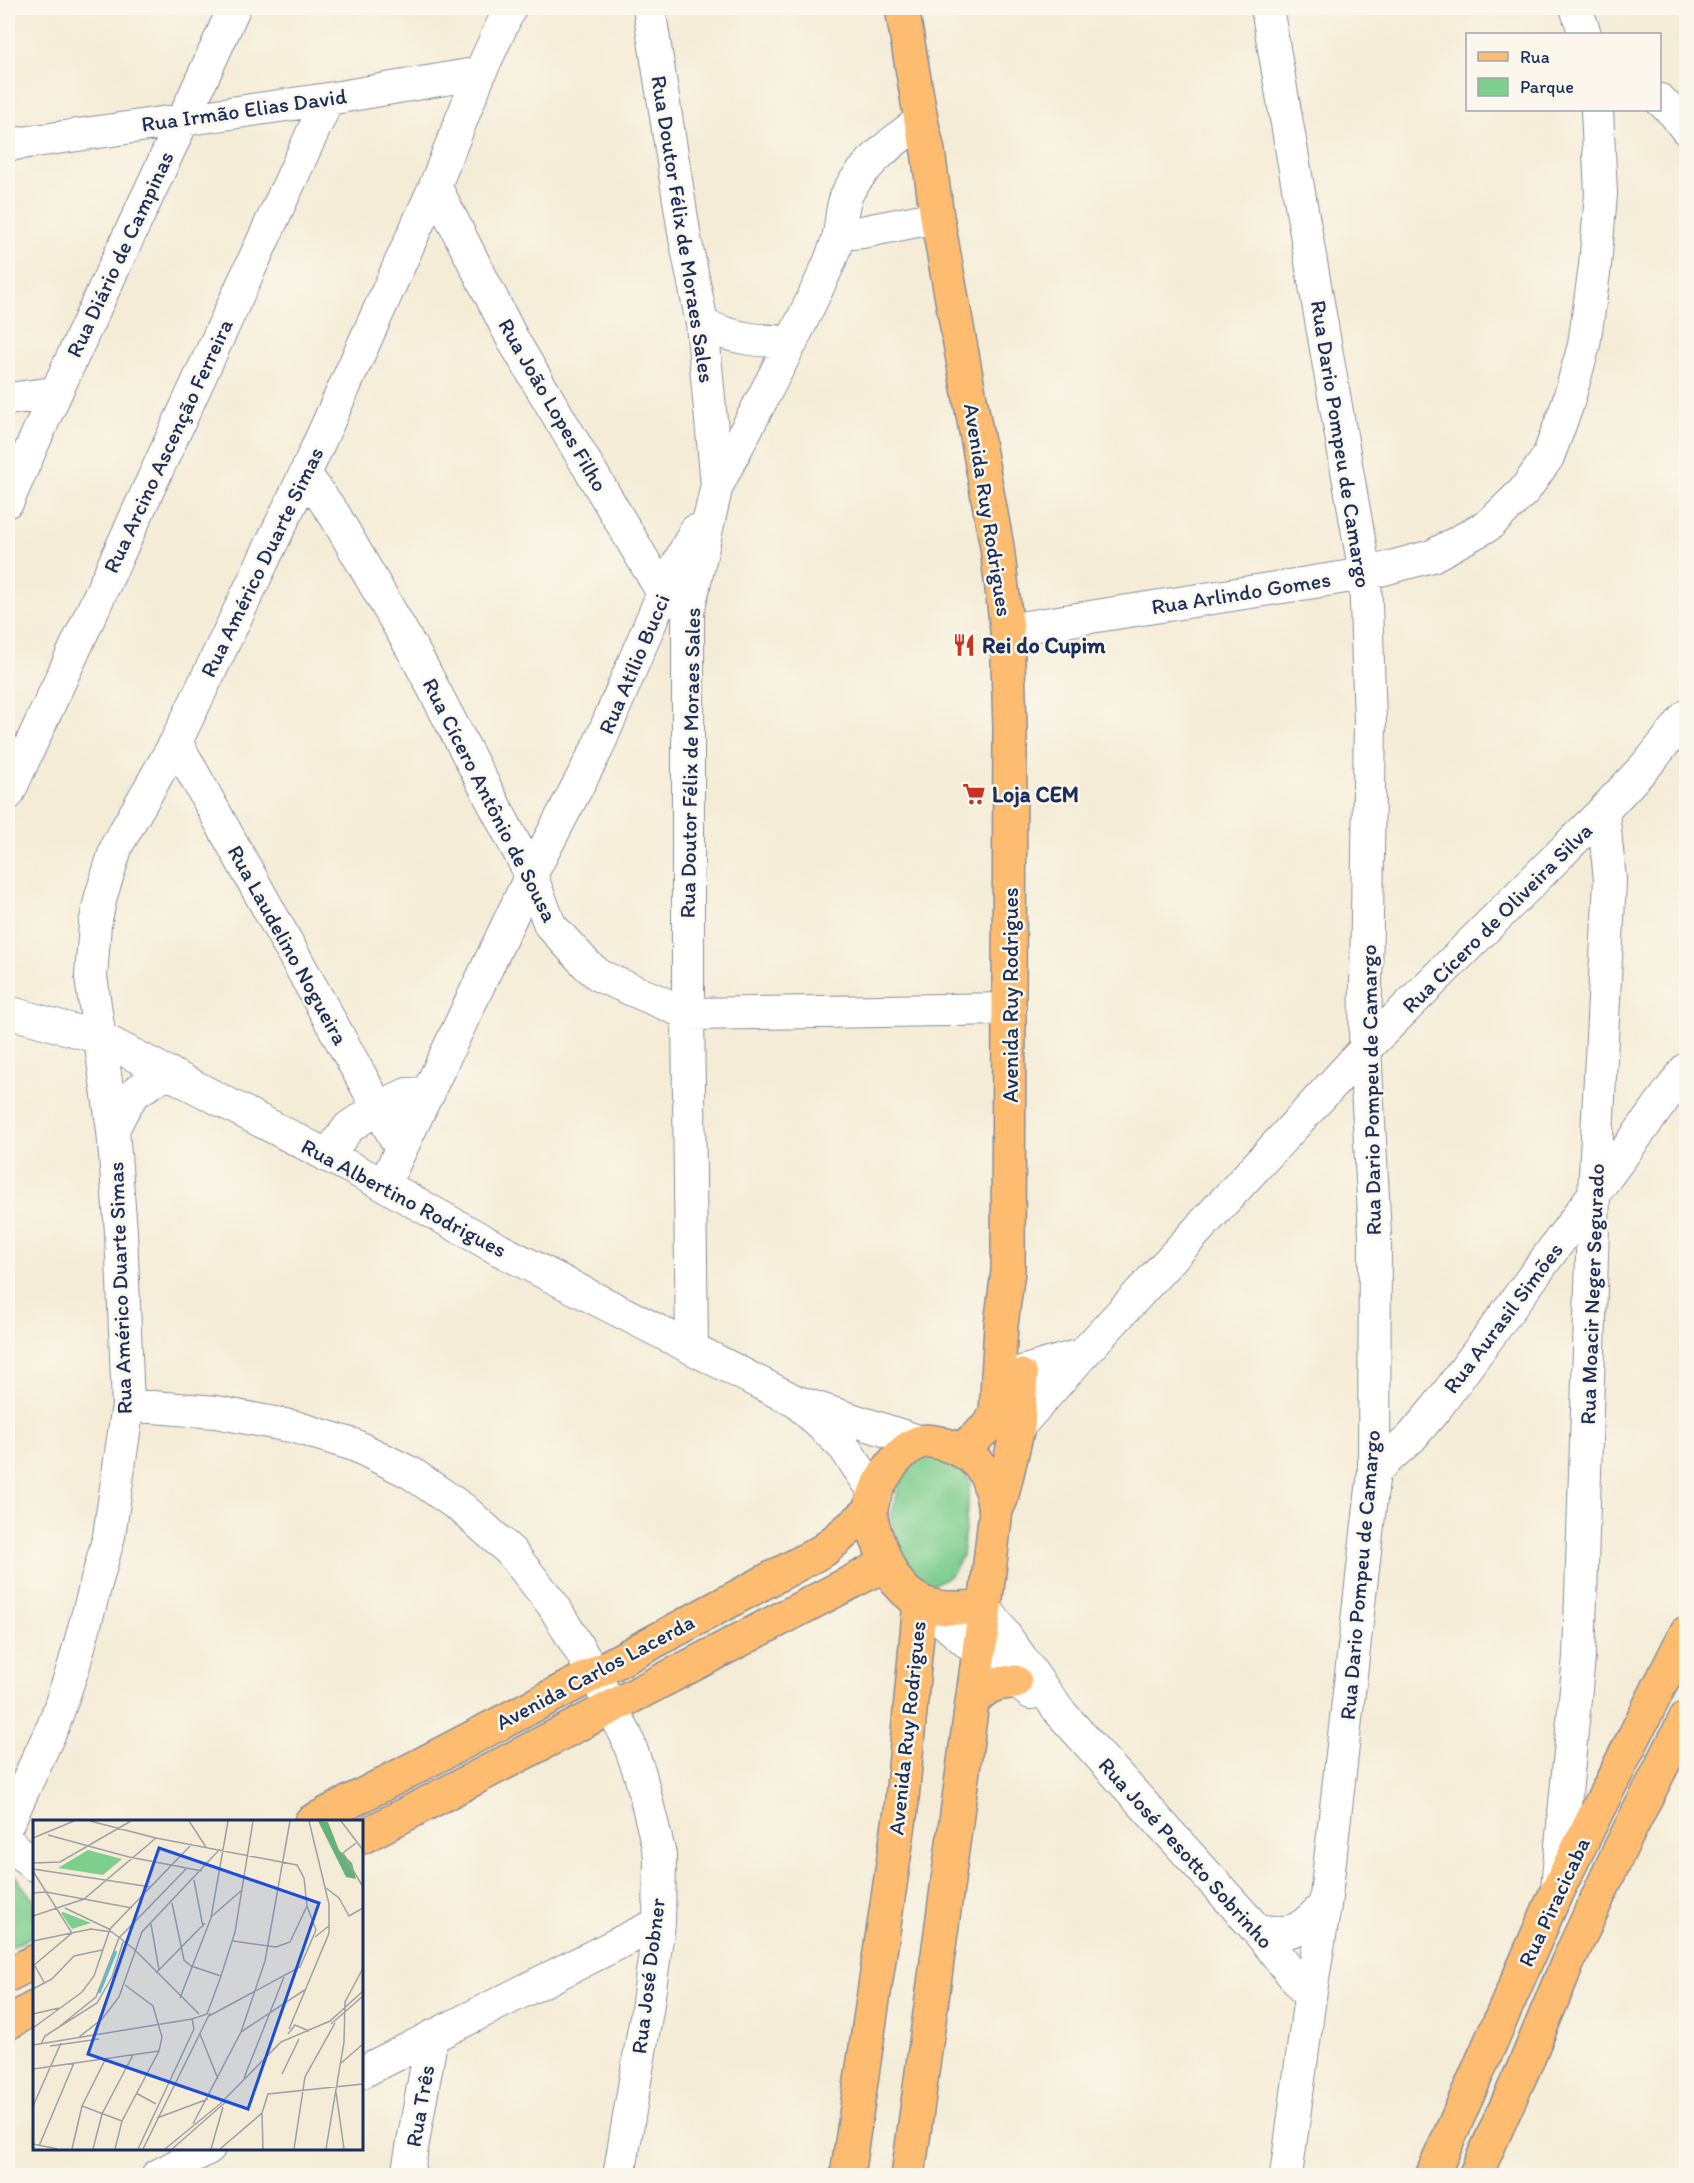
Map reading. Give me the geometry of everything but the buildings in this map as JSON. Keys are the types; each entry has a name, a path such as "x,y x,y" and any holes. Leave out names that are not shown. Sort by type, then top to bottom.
{"main road":[{"name":"Avenida Ruy Rodrigues","path":"902,8 997,548 1007,630 1011,728 1008,1271 1001,1325 996,1413 990,1425 961,1450"},
{"name":"Avenida Ruy Rodrigues","path":"908,2175 986,1606 996,1510 1001,1499 1018,1427 1021,1372 1019,1321 1008,1271"},
{"path":"873,1502 890,1466 900,1455 921,1442 943,1443 961,1450 975,1460 985,1474 996,1510"},
{"name":"Avenida Ruy Rodrigues","path":"847,2175 901,1810 920,1601 897,1582 886,1564 873,1526 873,1502"},
{"name":"Avenida Carlos Lacerda","path":"312,1820 594,1674 824,1550 873,1502"},
{"name":"Avenida Carlos Lacerda","path":"363,1836 886,1564"},
{"path":"920,1601 928,1605 943,1607 986,1606"},
{"name":"Rua Piracicaba","path":"1432,2175 1556,1893 1686,1633"},
{"path":"972,1702 981,1691 994,1683 1015,1682"},
{"name":"Rua Piracicaba","path":"1475,2175 1615,1860 1686,1718"},
{"path":"8,1975 33,1962"},
{"path":"8,2022 33,2009"}],"street":[{"name":"Rua Diário de Campinas","path":"8,501 54,393 234,8"},
{"name":"Rua Américo Duarte Simas","path":"8,1823 54,1724 74,1665 109,1536 128,1405 121,1232 113,1130 92,977 93,944 101,896 117,845 176,742 305,474 435,186 480,73 510,8"},
{"name":"Rua Doutor Félix de Moraes Sales","path":"649,8 682,216 702,323 717,485 688,612 688,1014 692,1347"},
{"name":"Rua Dario Pompeu de Camargo","path":"1267,8 1365,574 1370,722 1365,1049 1375,1235 1374,1471 1325,1905 1286,2175"},
{"path":"1576,8 1585,33"},
{"name":"Rua Irmão Elias David","path":"8,145 328,99 480,73"},
{"name":"Rua Arcino Ascenção Ferreira","path":"8,794 328,99"},
{"path":"1661,102 1674,113 1686,129"},
{"name":"Rua Arlindo Gomes","path":"1007,630 1365,574 1432,556 1490,525 1524,491 1548,457 1568,406 1584,345 1596,266 1600,194 1597,111"},
{"name":"Rua Atílio Bucci","path":"384,1185 400,1147 429,1093 531,875 597,749 663,593 792,342 831,258 839,234 845,201 855,181 886,147 921,120"},
{"name":"Rua João Lopes Filho","path":"435,186 513,340 663,593 688,612"},
{"path":"839,234 862,232 937,217"},
{"path":"702,323 716,331 735,336 760,341 792,342"},
{"path":"8,399 54,393"},
{"name":"Rua Cícero Antônio de Sousa","path":"305,474 334,514 419,661 531,875 550,924 586,965 613,983 688,1014 1010,1009"},
{"name":"Rua Cícero de Oliveira Silva","path":"1018,1427 1365,1049 1603,811 1651,760 1686,716"},
{"name":"Rua Laudelino Nogueira","path":"176,742 400,1147"},
{"name":"Rua Moacir Neger Segurado","path":"1556,1893 1579,1657 1594,1195 1610,880 1603,811"},
{"name":"Rua Albertino Rodrigues","path":"8,1012 101,1038 384,1185 500,1250 795,1401 921,1442"},
{"name":"Rua Aurasil Simões","path":"1374,1471 1411,1438 1437,1407 1686,1069"},
{"name":"Rua Américo Duarte Simas","path":"113,1130 125,1102 140,1087 169,1073"},
{"path":"327,1155 349,1127 378,1108 407,1094 429,1093"},
{"path":"1021,1372 1083,1354"},
{"name":"Rua Albertino Rodrigues","path":"795,1401 844,1447 873,1502"},
{"name":"Rua José Dobner","path":"128,1405 216,1412 295,1427 354,1445 411,1473 463,1509 511,1552 553,1605 594,1674 626,1735 640,1774 660,1856 659,1923 619,2175"},
{"name":"Rua José Pesotto Sobrinho","path":"920,1601 978,1653 1015,1682 1059,1711"},
{"name":"Rua José Pesotto Sobrinho","path":"986,1606 1059,1711 1257,1930 1310,1997"},
{"path":"1568,1777 1606,1792"},
{"path":"8,1842 33,1865"},
{"path":"1257,1930 1280,1934 1295,1930 1308,1922 1325,1905"},
{"path":"363,2071 659,1923"},
{"name":"Rua Três","path":"407,2175 432,2036"},
{"path":"157,2175 194,2161"}],"green space":[{"path":"936,1452 958,1463 970,1482 962,1556 951,1575 932,1585 907,1580 896,1552 891,1517 903,1471 919,1458"},
{"path":"8,1867 33,1900 33,1936 8,1949"}],"place":[{"name":"Rei do Cupim","path":"964,645"},
{"name":"Loja CEM","path":"974,794"}]}
